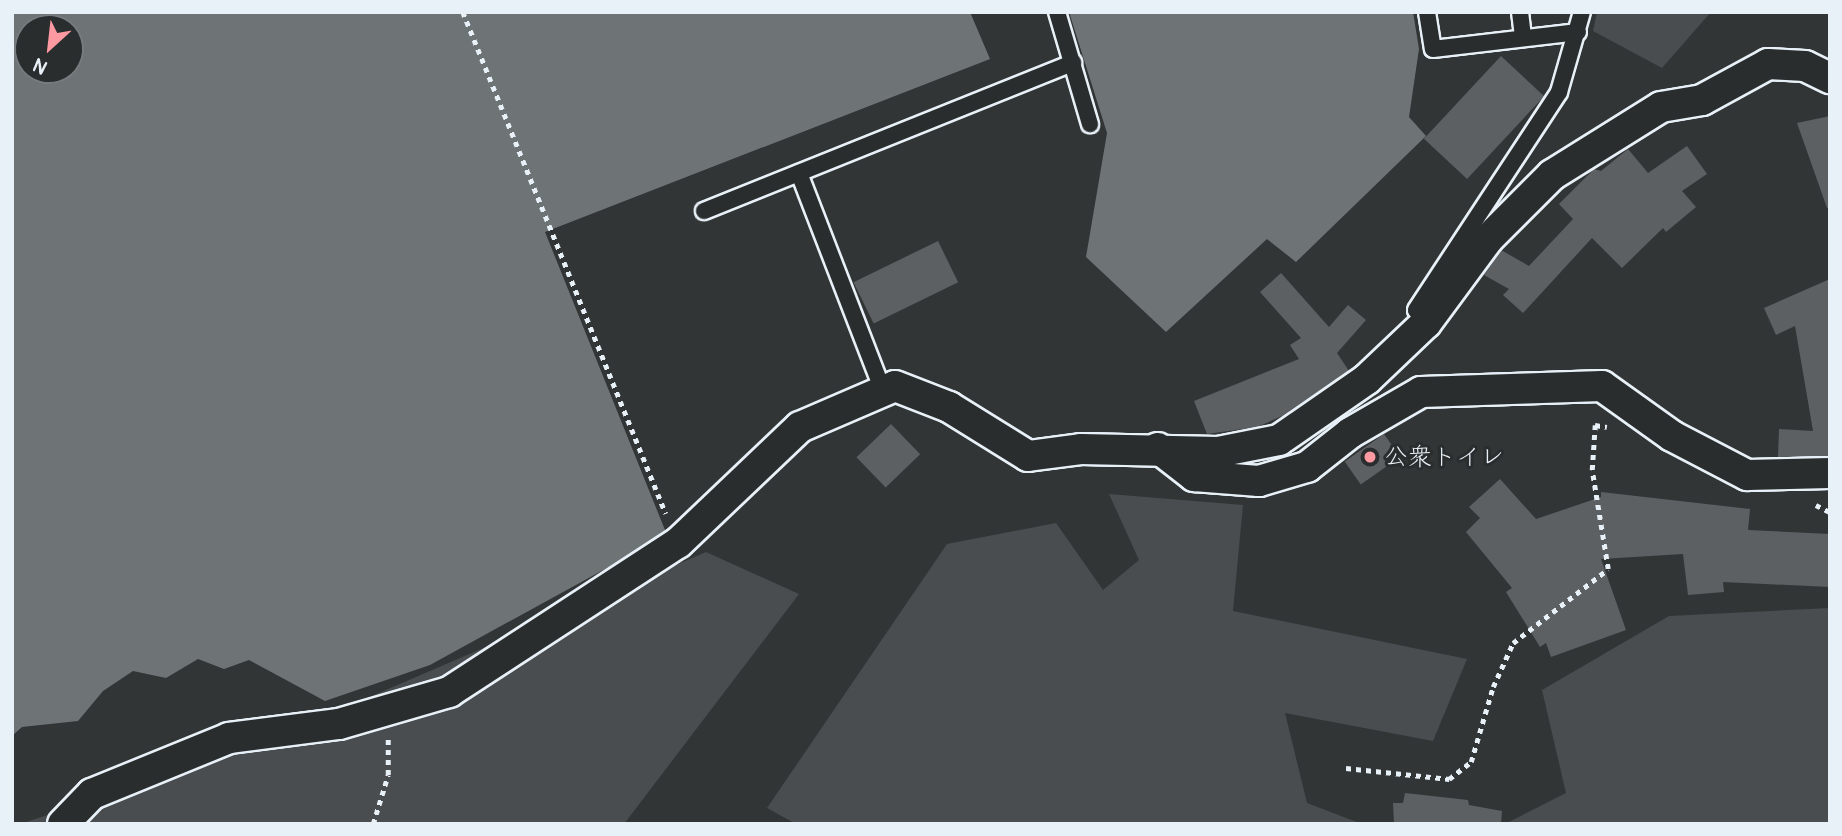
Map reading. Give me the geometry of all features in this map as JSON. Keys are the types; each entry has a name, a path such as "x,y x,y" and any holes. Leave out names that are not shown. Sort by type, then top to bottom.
{"street":[{"path":"63,824 92,794 229,738 339,723 449,692 678,543 800,428 895,386 949,407 1028,456 1081,449 1157,448 1218,452 1279,440 1367,379 1426,323 1488,239 1552,176 1661,107 1702,100 1768,64 1805,66 1830,78"},
{"path":"1157,448 1194,476 1259,481 1307,467 1350,433 1421,392 1602,386 1672,436 1747,475 1830,474"}],"lane":[{"path":"1057,12 1090,124"},
{"path":"1427,12 1433,49 1578,32"},
{"path":"1520,12 1523,38"},
{"path":"1426,323 1416,310 1559,92 1582,12"},
{"path":"704,211 1073,63"},
{"path":"799,173 883,391"}],"path":[{"path":"463,12 678,543"},
{"path":"1346,768 1449,779 1471,762 1493,687 1513,643 1608,569 1592,470 1595,425 1617,428"},
{"path":"373,824 388,775 388,710"}],"shaded area":[{"path":"12,12 970,12 990,59 545,232 667,535 430,665 325,701 249,660 224,669 198,659 166,678 133,671 103,691 78,721 22,727 12,736"},
{"path":"1069,12 1413,12 1419,49 1409,117 1426,136 1296,262 1267,239 1166,332 1086,257 1107,133"},
{"path":"1597,12 1711,12 1662,68 1593,31"},
{"path":"1109,494 1243,505 1233,611 1467,659 1433,741 1285,713 1307,803 1362,824 796,824 767,808 947,544 1056,523 1103,590 1139,560"},
{"path":"706,552 799,594 624,824 20,824 244,751"},
{"path":"1830,608 1830,824 1505,824 1566,793 1542,690 1669,616"}],"building":[{"path":"1501,56 1544,96 1467,179 1424,139"},
{"path":"1830,116 1830,208 1827,208 1797,123"},
{"path":"1687,146 1707,174 1682,191 1696,207 1666,232 1663,228 1622,268 1592,238 1523,313 1503,295 1509,289 1484,275 1501,250 1529,266 1573,219 1559,204 1594,169 1601,171 1628,149 1648,173"},
{"path":"938,241 958,282 874,324 854,282"},
{"path":"1281,273 1329,327 1348,305 1366,320 1337,353 1349,371 1282,416 1257,427 1207,434 1194,401 1299,359 1290,345 1301,338 1260,292"},
{"path":"1830,279 1830,456 1778,457 1779,429 1813,431 1795,326 1776,335 1764,308"},
{"path":"891,424 920,454 886,488 856,457"},
{"name":"公衆トイレ","path":"1384,434 1400,457 1361,484 1345,462"},
{"path":"1500,479 1536,519 1601,497 1601,492 1750,509 1748,530 1830,534 1830,587 1723,582 1724,592 1688,595 1683,554 1601,559 1626,630 1551,657 1546,643 1540,647 1506,592 1512,588 1466,532 1480,518 1469,507"},
{"path":"1405,793 1468,800 1469,805 1502,811 1501,824 1394,824 1393,803 1403,803"}],"place":[{"name":"公衆トイレ","path":"1370,457"}]}
